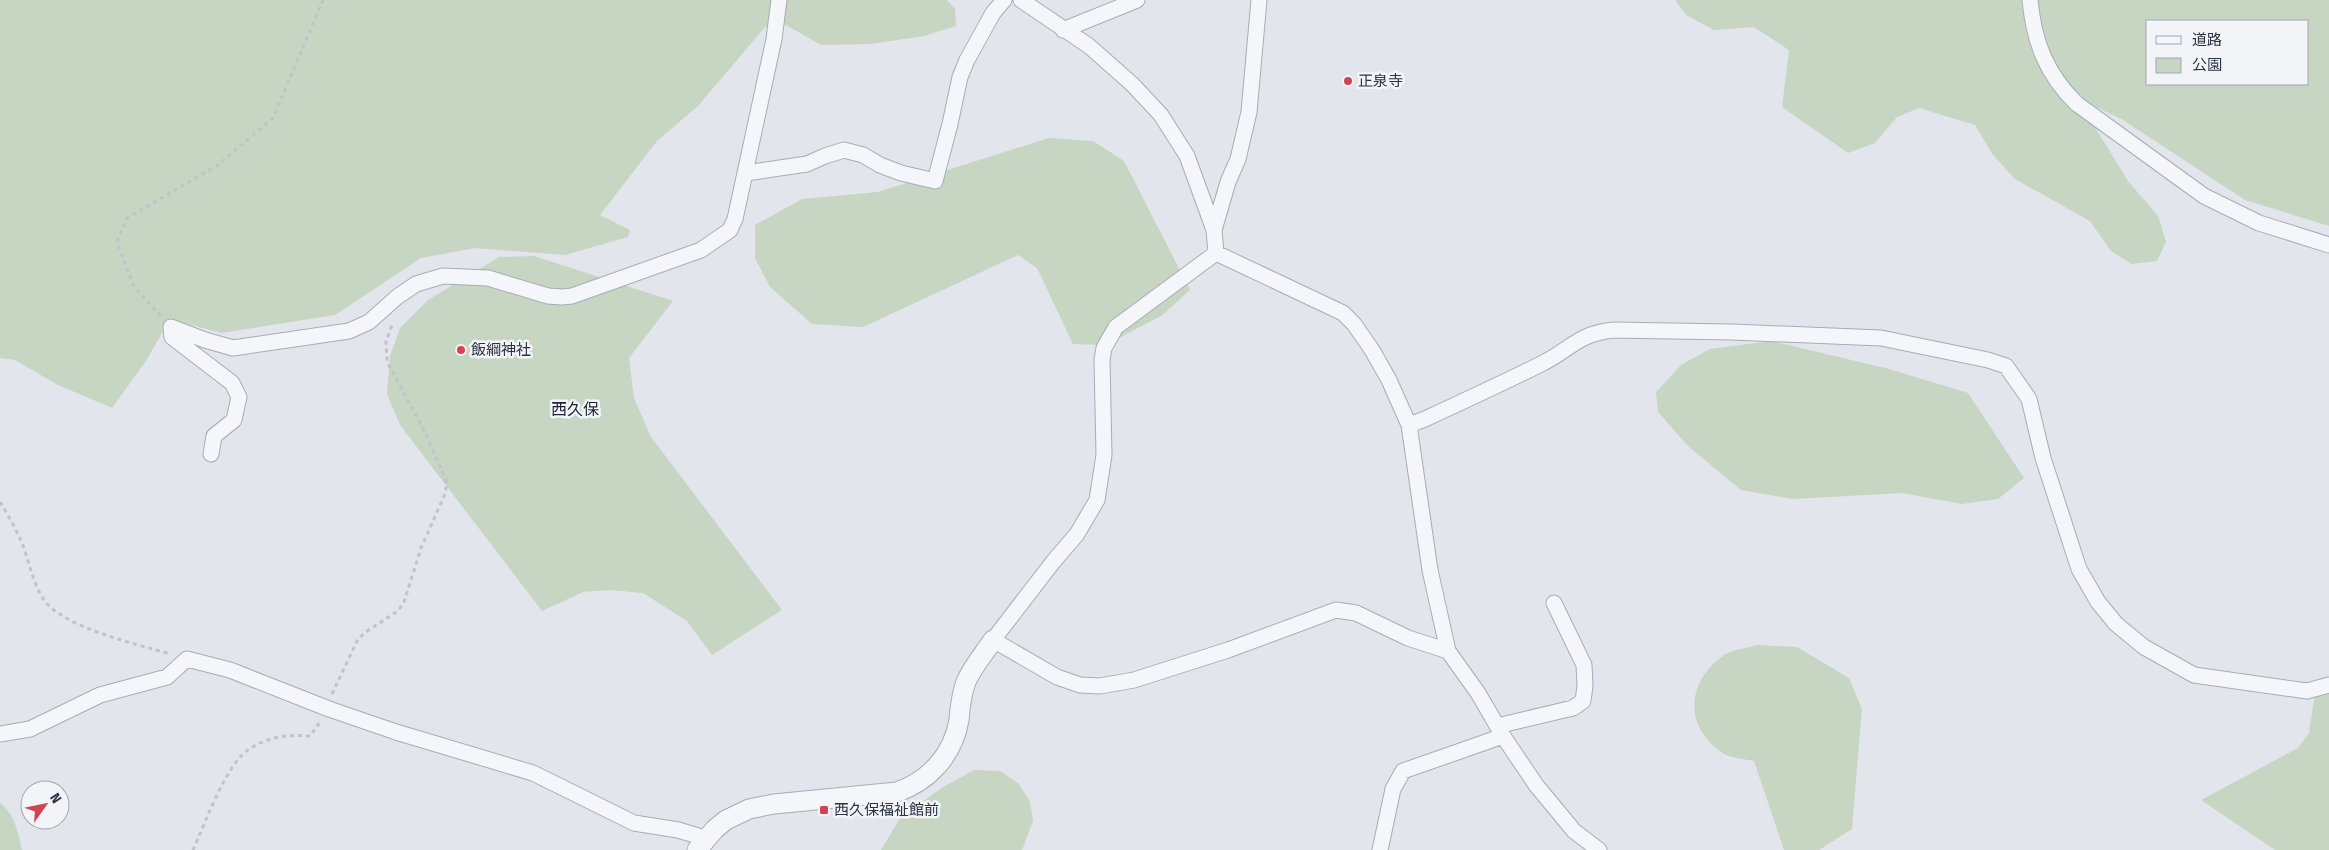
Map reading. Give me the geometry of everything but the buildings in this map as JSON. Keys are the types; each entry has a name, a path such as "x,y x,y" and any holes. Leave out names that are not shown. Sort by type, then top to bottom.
{"street":[{"path":"211,454 214,436 234,420 239,397 232,383 172,337 171,327 233,348 349,331 369,322 397,297 416,284 443,276 488,278 548,296 572,296 692,254 721,238 730,230 735,219 774,39 779,0"},
{"path":"746,173 807,164 844,150 863,154 880,165 901,173 935,181 960,77 967,60 993,13 1004,0"},
{"path":"1021,0 1089,46 1121,74 1161,115 1187,156 1214,230 1216,253"},
{"path":"1063,30 1138,0"},
{"path":"1214,230 1228,182 1238,159 1249,112 1259,0"},
{"path":"2030,0 2034,30 2045,61 2060,88 2077,104 2204,196 2259,223 2329,245"},
{"path":"1216,253 1343,313 1354,324 1372,350 1389,380 1409,425 1430,570 1448,651 1478,693 1500,731 1536,785 1574,831 1599,850"},
{"path":"0,734 30,729 100,694 167,677 188,659 230,670 329,709 396,732 532,773 634,823 678,830 701,844 726,820 748,809 774,804 897,792 920,782 937,766 952,744 966,682 993,640 1077,534 1097,500 1104,455 1102,360 1109,337 1127,317 1216,253"},
{"path":"1409,425 1543,363 1575,341 1596,332 1613,330 1732,332 1881,338 1988,360 2006,366 2029,399 2043,458 2079,569 2098,602 2116,624 2144,647 2194,675 2307,690 2329,684"},
{"path":"1380,850 1393,789 1403,771 1500,731 1573,708 1583,701 1585,686 1584,665 1554,603"},
{"path":"993,640 1056,677 1080,685 1095,686 1134,680 1228,650 1336,610 1356,613 1408,638 1448,651"}],"path":[{"path":"171,327 134,287 117,242 127,218 218,164 273,118 323,0"},
{"path":"192,850 229,772 247,750 266,741 290,734 310,736 329,709 332,695 356,641 364,633 398,611 404,602 421,548 445,494 447,483 424,430 387,362 386,341 396,317"},
{"path":"0,502 21,541 43,598 60,615 122,639 188,659"}],"green space":[{"path":"0,0 947,0 955,9 956,26 924,36 871,44 821,45 786,25 765,27 698,106 657,141 600,215 630,230 628,237 565,255 475,248 421,258 335,315 221,333 170,319 146,361 112,408 56,384 15,360 0,358"},
{"path":"1675,0 2329,0 2329,226 2245,200 2123,120 2092,105 2088,116 2128,181 2158,216 2166,242 2157,261 2132,264 2111,251 2090,221 2015,179 1993,155 1975,125 1919,108 1897,117 1875,143 1848,153 1782,107 1789,50 1754,27 1714,30 1686,15"},
{"path":"1049,138 1093,141 1124,161 1190,290 1161,316 1105,345 1073,344 1037,268 1018,255 863,327 812,324 770,287 755,258 755,225 802,199 878,192"},
{"path":"534,256 673,301 629,358 634,398 651,437 782,610 712,655 687,621 643,593 609,590 583,592 542,611 400,425 387,394 390,356 400,328 428,300 499,257"},
{"path":"1772,341 1889,369 1968,393 2024,478 1998,499 1962,504 1902,493 1793,499 1741,490 1688,446 1658,412 1656,392 1681,365 1710,349"},
{"path":"1757,645 1797,647 1849,678 1862,709 1852,829 1819,850 1784,850 1754,761 1724,754 1702,732 1696,719 1694,705 1696,692 1711,666 1727,653"},
{"path":"2329,683 2329,850 2275,850 2201,800 2298,748 2309,733 2315,693"},
{"path":"974,770 1000,771 1019,784 1030,802 1033,821 1022,850 881,850 900,818 943,787"},
{"path":"0,803 12,818 22,850 0,850"}],"place":[{"name":"正泉寺","path":"1348,81"},
{"name":"飯綱神社","path":"461,350"},
{"name":"西久保福祉館前","path":"824,810"}],"district":[{"name":"西久保","path":"575,409"}]}
